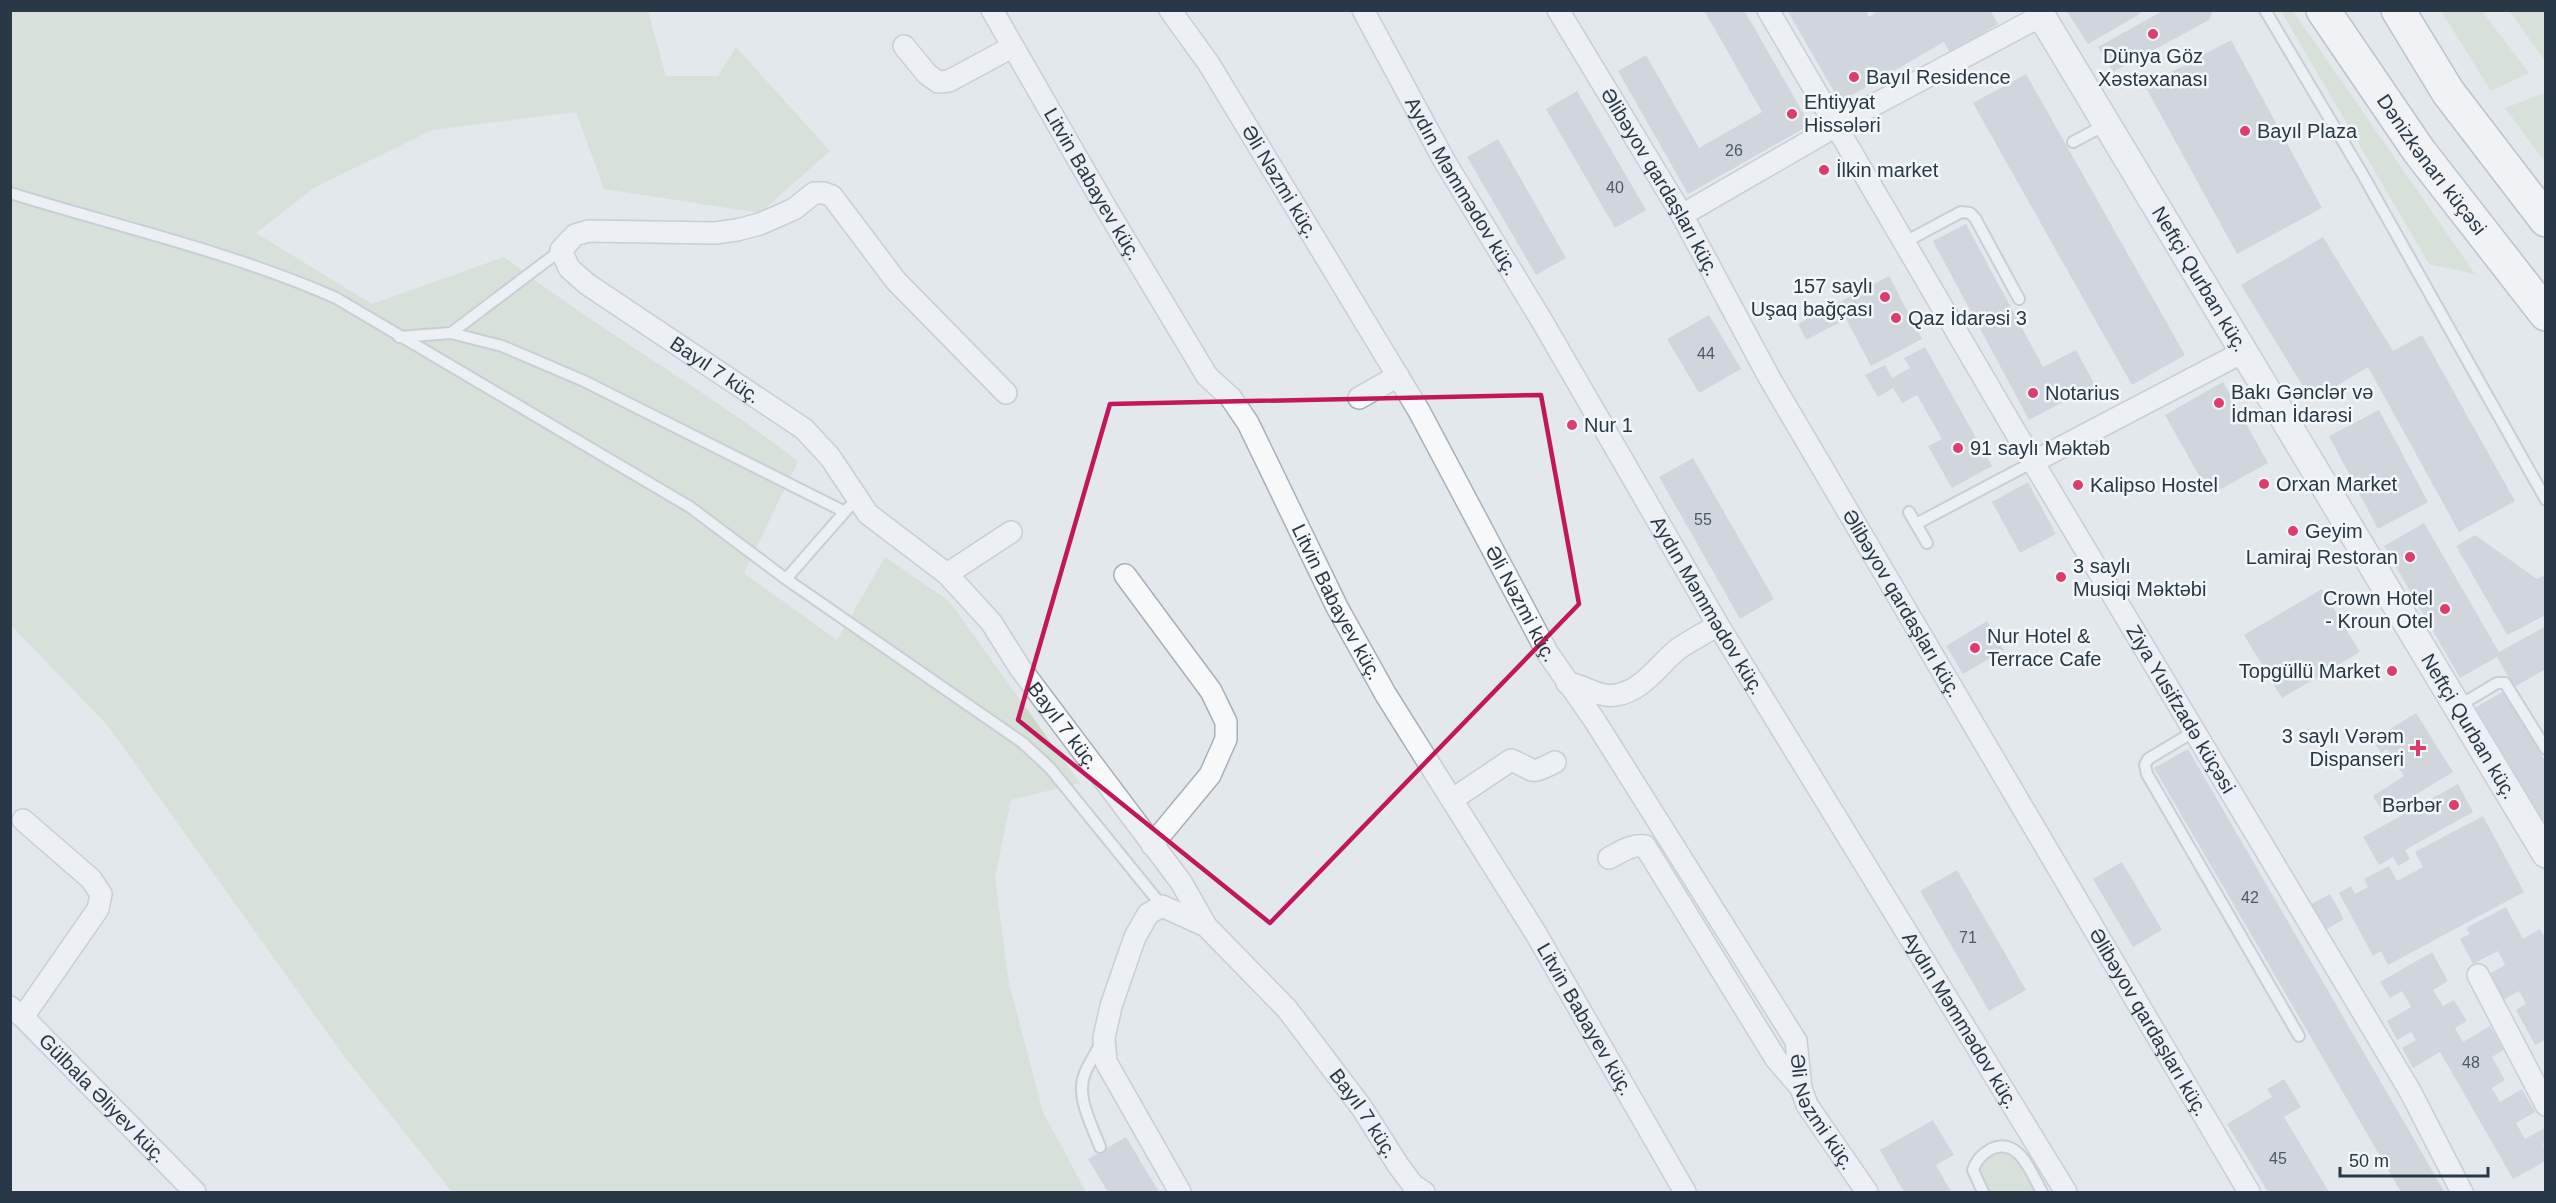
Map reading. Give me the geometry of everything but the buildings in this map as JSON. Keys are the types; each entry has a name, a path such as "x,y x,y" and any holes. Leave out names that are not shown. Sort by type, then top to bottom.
{"highway":[{"name":"Dənizkənarı küçəsi","path":"2323,10 2419,151 2546,314"},
{"path":"2398,10 2448,92 2546,220"}],"street":[{"name":"Litvin Babayev küç.","path":"992,10 1207,376 1231,398 1248,423 1337,607 1386,694 1535,932 1685,1192"},
{"name":"Əli Nəzmi küç.","path":"1170,10 1209,64 1419,411 1535,632 1567,683 1595,721 1796,1041 1801,1088 1807,1105 1867,1192"},
{"name":"Aydın Məmmədov küç.","path":"1363,10 1445,162 1542,321 1718,625 2066,1192"},
{"name":"Əlibəyov qardaşları küç.","path":"1557,10 1682,215 1770,379 2249,1192"},
{"name":"Ziya Yusifzadə küçəsi","path":"1768,10 2033,462 2410,1091 2462,1192"},
{"path":"1682,215 2039,13"},
{"name":"Neftçi Qurban küç.","path":"2039,13 2546,854"},
{"path":"904,46 927,74 938,82 949,81 1012,47"},
{"path":"561,250 575,235 588,231 715,232 737,230 760,224 794,209 814,193 824,193 832,196 896,281 1006,393"},
{"name":"Bayıl 7 küç.","path":"561,250 569,268 588,284 804,429 830,457 850,505 868,514 947,574 991,622 1020,668 1181,882 1206,926 1287,1009 1362,1108 1413,1185 1424,1192"},
{"path":"2033,462 2243,352"},
{"path":"1359,398 1398,376"},
{"path":"947,574 1011,532"},
{"path":"1125,575 1211,691 1226,722 1226,739 1210,775 1152,845"},
{"path":"1567,683 1577,684 1600,695 1615,696 1633,690 1677,650 1718,625"},
{"path":"1453,799 1511,760 1531,771 1555,762"},
{"path":"17,1012 98,909 101,894 91,879 23,820"},
{"path":"1609,858 1629,847 1644,846 1776,1059 1801,1088"},
{"path":"1162,906 1148,914 1135,937 1111,1006 1104,1038 1106,1062 1180,1192"},
{"name":"Bayıl 7 küç.","path":"1162,906 1206,926"},
{"path":"2478,975 2546,1105"},
{"name":"Gülbala Əliyev küç.","path":"17,1012 195,1192"}],"lane":[{"path":"2265,10 2363,175 2546,500"},
{"path":"2073,142 2108,124"},
{"path":"10,194 283,274 336,298 399,337 554,424 690,507 786,579 1023,742 1050,768 1162,906"},
{"path":"1905,242 1961,212 1970,213 1975,218 2019,299"},
{"path":"451,333 561,250"},
{"path":"399,337 451,333 502,346 584,381 850,505 786,579"},
{"path":"1916,524 2033,462"},
{"path":"1909,512 1927,543"},
{"path":"2457,707 2497,683 2505,683 2546,749"},
{"path":"2194,731 2148,759 2145,765 2147,774 2299,1036"},
{"path":"1100,1147 1083,1099 1082,1086 1084,1074 1104,1038"},
{"path":"1983,1192 1973,1170 1976,1161 1986,1152 2004,1146 2012,1147 2018,1152 2042,1192"}],"highlighted area":[{"path":"1541,395 1579,604 1270,923 1018,720 1110,404"}],"green space":[{"path":"11,11 648,11 666,76 718,76 736,47 830,151 760,213 604,189 576,112 432,130 314,188 256,233 372,304 504,257 798,461 744,573 837,640 885,557 949,601 1080,783 1011,800 995,878 1009,983 1043,1112 1086,1192 452,1192 343,1055 108,726 11,625"},
{"path":"2281,11 2293,11 2475,274 2429,264"},
{"path":"2441,11 2482,11 2529,73 2491,91"},
{"path":"2509,11 2545,11 2545,61"},
{"path":"2544,93 2546,95 2545,162 2505,108"},
{"path":"1994,1150 2009,1154 2014,1159 2024,1171 2035,1192 1991,1192 1983,1179 1980,1165"}],"place":[{"name":"Dünya Göz Xəstəxanası","path":"2153,34"},
{"name":"Bayıl Residence","path":"1854,77"},
{"name":"Ehtiyyat Hissələri","path":"1792,114"},
{"name":"Bayıl Plaza","path":"2245,131"},
{"name":"İlkin market","path":"1824,170"},
{"name":"157 saylı Uşaq bağçası","path":"1885,297"},
{"name":"Qaz İdarəsi 3","path":"1896,318"},
{"name":"Notarius","path":"2033,393"},
{"name":"Bakı Gənclər və İdman İdarəsi","path":"2219,403"},
{"name":"Nur 1","path":"1572,425"},
{"name":"91 saylı Məktəb","path":"1958,448"},
{"name":"Orxan Market","path":"2264,484"},
{"name":"Kalipso Hostel","path":"2078,485"},
{"name":"Geyim","path":"2293,531"},
{"name":"Lamiraj Restoran","path":"2410,557"},
{"name":"3 saylı Musiqi Məktəbi","path":"2061,577"},
{"name":"Crown Hotel - Kroun Otel","path":"2445,609"},
{"name":"Nur Hotel & Terrace Cafe","path":"1975,648"},
{"name":"Topgüllü Market","path":"2392,671"},
{"name":"3 saylı Vərəm Dispanseri","path":"2418,748"},
{"name":"Bərbər","path":"2454,805"}]}
